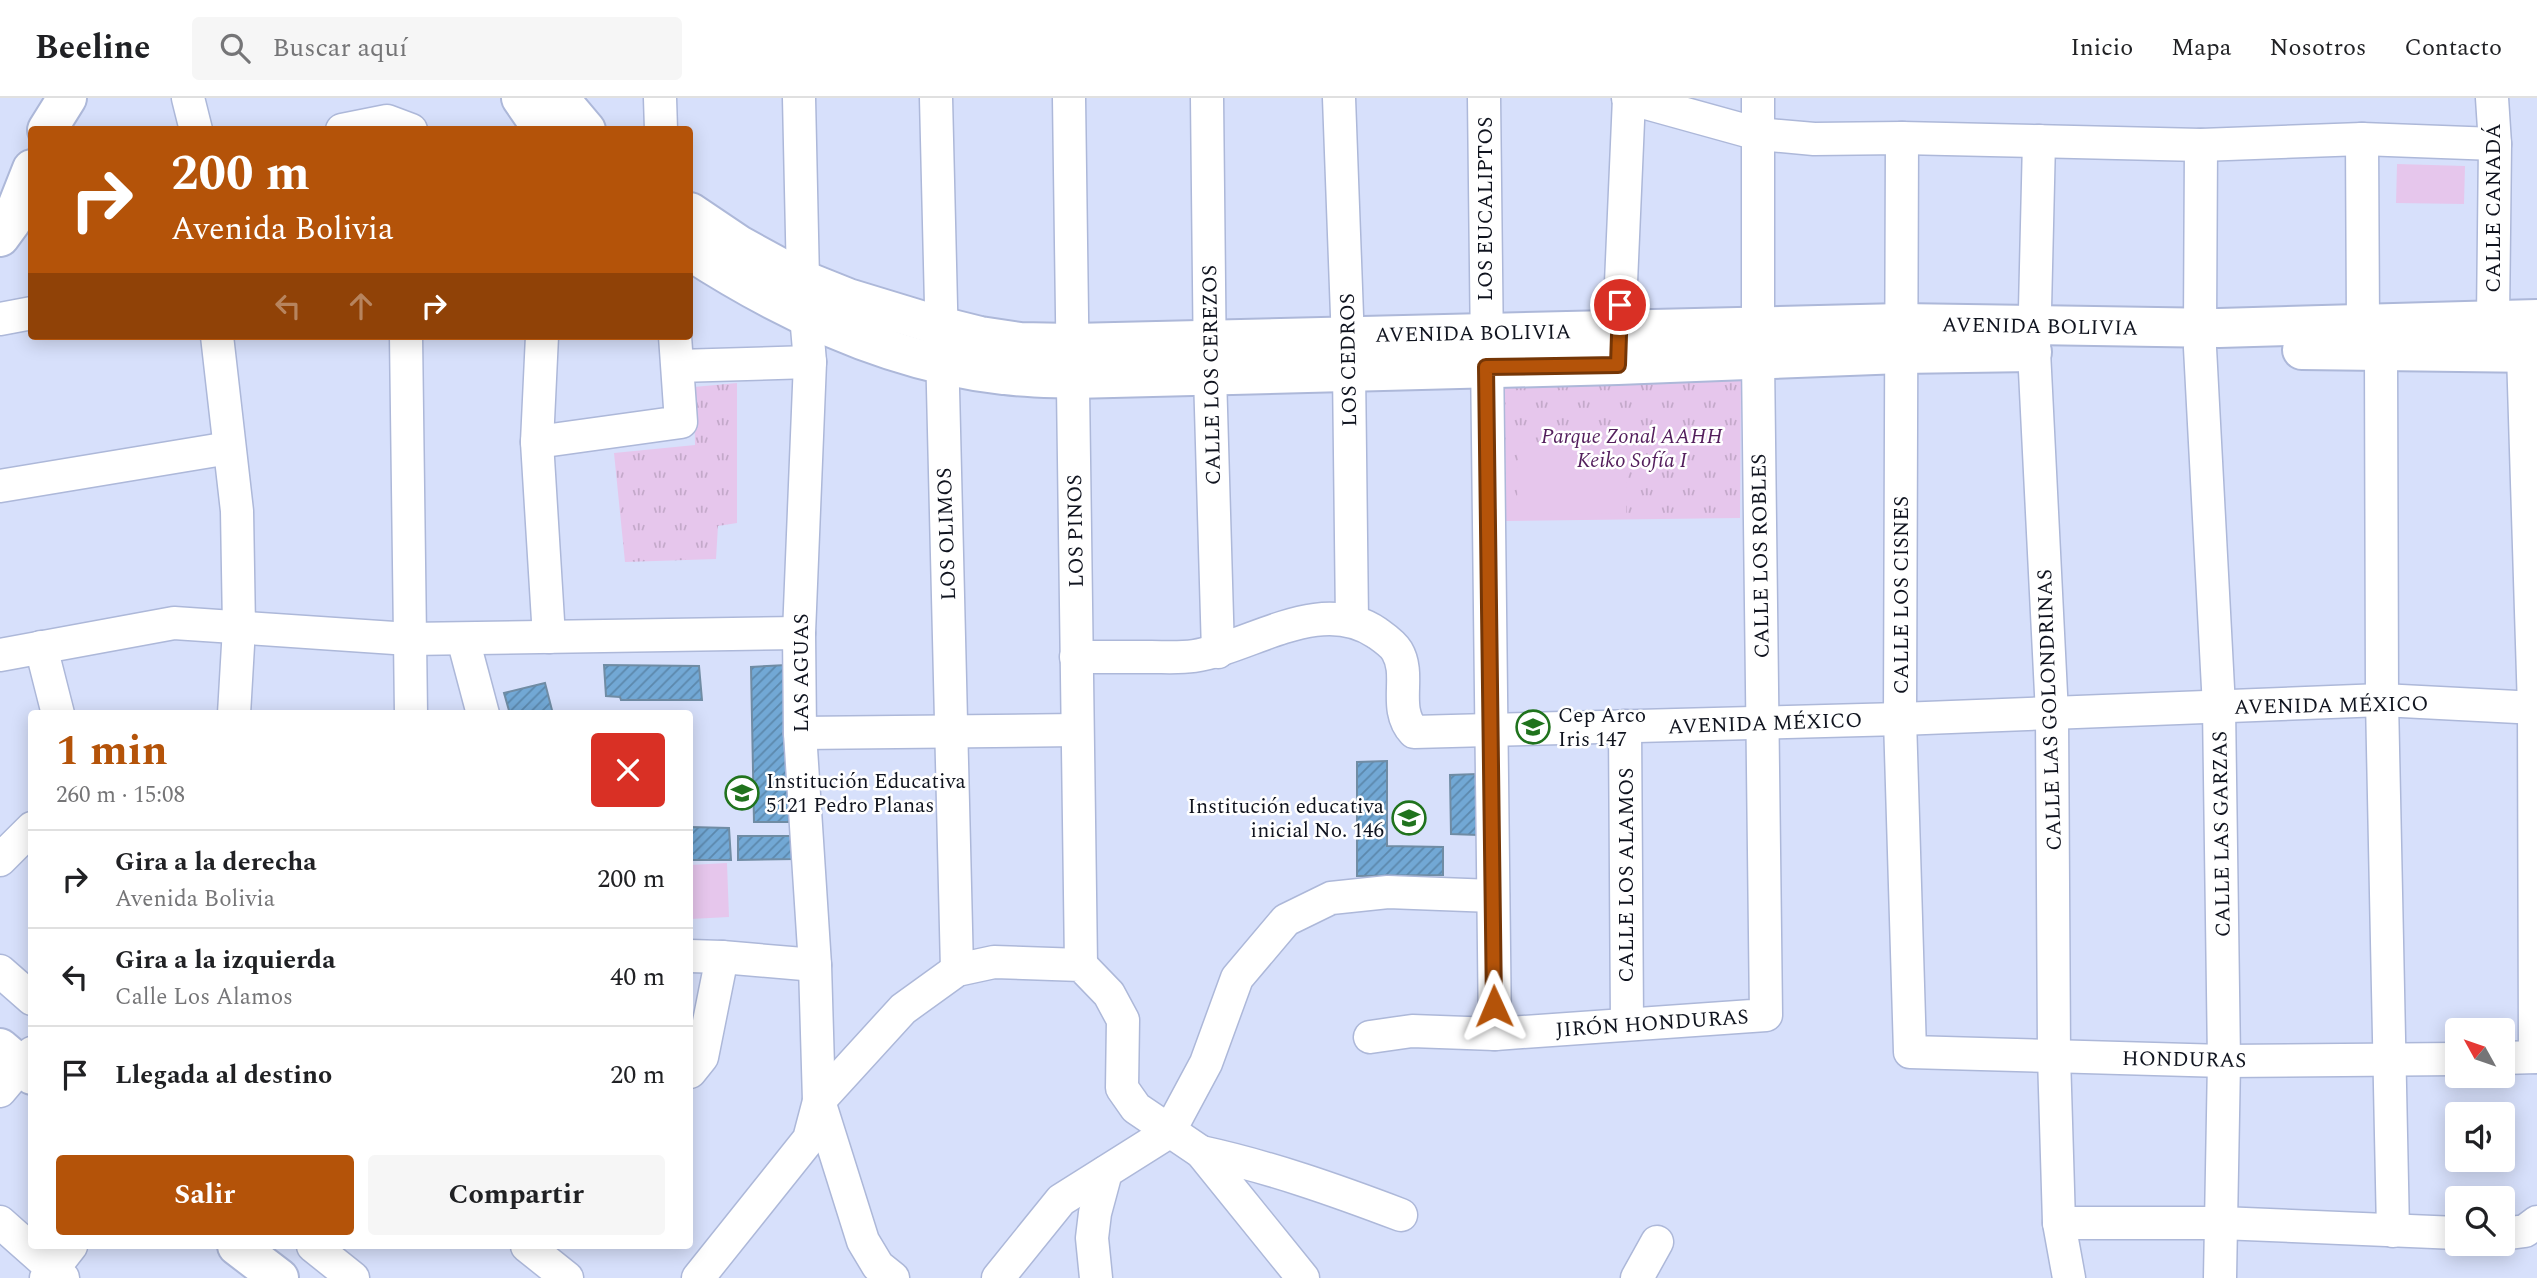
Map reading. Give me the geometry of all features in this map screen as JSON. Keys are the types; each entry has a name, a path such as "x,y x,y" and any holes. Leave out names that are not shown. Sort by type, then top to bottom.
{"main road":[{"path":"50,126 67,98"},
{"path":"521,98 541,126"},
{"path":"559,98 583,126"},
{"path":"0,237 11,222 28,179"},
{"name":"AVENIDA BOLIVIA","path":"693,214 738,245 804,298 888,349 940,345 1004,375 1073,361 1349,353 1901,339 2372,339 2470,331 2537,318"},
{"name":"AVENIDA BOLIVIA","path":"693,253 774,301 804,298"},
{"name":"AVENIDA BOLIVIA","path":"2470,331 2530,353"}],"street":[{"path":"188,98 195,126"},
{"path":"660,98 661,126"},
{"name":"LAS AGUAS","path":"799,98 804,298 810,362 799,633 800,733 815,965 819,1101 863,1241 878,1266 893,1278"},
{"name":"LOS OLIMOS","path":"936,98 957,970"},
{"name":"LOS PINOS","path":"1069,98 1081,965"},
{"name":"CALLE LOS CEREZOS","path":"1208,98 1210,357 1218,652"},
{"name":"LOS CEDROS","path":"1339,98 1349,353 1352,621"},
{"name":"LOS EUCALIPTOS","path":"1484,98 1495,1034"},
{"path":"1618,348 1629,98 1758,135 1814,139 1902,138 2201,145 2362,139 2495,144"},
{"name":"CALLE LOS ROBLES","path":"1758,98 1758,343 1766,1015"},
{"name":"CALLE CANADÁ","path":"2470,331 2495,144 2492,98"},
{"path":"359,126 390,119"},
{"name":"CALLE LOS CISNES","path":"1902,138 1900,719 1910,1052"},
{"path":"2362,139 2372,339 2393,1231"},
{"name":"CALLE LAS GOLONDRINAS","path":"2039,141 2034,339 2052,714 2054,1056 2059,1223 2069,1278"},
{"name":"CALLE LAS GARZAS","path":"2201,145 2200,338 2219,707 2224,1061 2220,1278"},
{"path":"0,319 28,314"},
{"path":"216,340 237,511 239,628 234,710"},
{"path":"406,340 411,710"},
{"path":"542,340 537,442 549,637"},
{"path":"537,442 681,422 676,351 810,362"},
{"path":"2515,1058 2536,1057 2530,353"},
{"path":"0,486 229,448"},
{"name":"AVENIDA MÉXICO","path":"1076,657 1189,657 1218,652 1318,618 1352,621 1367,627 1397,651 1402,666 1402,709 1406,724 1414,732 2052,714 2382,700 2535,708"},
{"path":"0,654 174,623 409,639 799,633"},
{"path":"463,639 482,710"},
{"path":"41,647 57,710"},
{"name":"CALLE LOS ALAMOS","path":"1625,726 1628,1024"},
{"path":"800,733 1077,730"},
{"path":"1,857 28,832"},
{"path":"998,1278 1061,1200 1169,1132 1206,1063 1237,978 1286,920 1331,898 1388,892 1493,896"},
{"path":"693,956 815,965"},
{"path":"693,1068 702,1057 722,957"},
{"path":"698,1278 809,1139 819,1101 903,1009 957,970 994,962 1081,965 1109,994 1123,1020 1122,1088 1136,1108 1201,1152 1303,1278"},
{"path":"0,971 28,996"},
{"name":"JIRÓN HONDURAS","path":"1370,1037 1412,1031 1495,1034 1766,1015"},
{"name":"HONDURAS","path":"1910,1052 2224,1061 2445,1059"},
{"path":"1201,1152 1266,1167 1401,1215"},
{"path":"1096,1278 1092,1238 1095,1213 1106,1172"},
{"path":"0,1222 28,1244"},
{"path":"2515,1232 2525,1231 2537,1222"},
{"path":"2059,1223 2221,1223 2445,1233"},
{"path":"1637,1278 1657,1242"},
{"path":"34,1249 58,1268"},
{"path":"317,1249 353,1278"}],"green space":[{"path":"2397,164 2465,166 2464,204 2396,203"},
{"name":"Parque Zonal AAHH Keiko Sofía I","path":"1741,373 1740,518 1506,521 1504,382"},
{"path":"737,383 737,523 718,526 716,559 625,562 614,453 695,445 694,387"},
{"path":"1628,440 1626,513 1517,514 1518,443"},
{"path":"727,863 729,917 693,919 693,865"}],"building":[{"path":"604,665 699,666 702,700 621,700 620,697 606,696"},
{"path":"786,665 789,822 754,822 751,667"},
{"path":"545,683 552,710 509,710 504,693"},
{"path":"1387,761 1387,846 1443,847 1443,875 1357,876 1357,762"},
{"path":"1477,774 1478,835 1451,834 1450,775"},
{"path":"693,827 729,828 731,860 693,860"},
{"path":"738,836 794,836 794,859 738,860"}],"place":[{"name":"Cep Arco Iris 147","path":"1533,727"},
{"name":"Institución Educativa 5121 Pedro Planas","path":"742,793"},
{"name":"Institución educativa inicial No. 146","path":"1409,818"}],"route":[{"path":"1494,1006 1486,367 1618,365 1620,305"}]}
